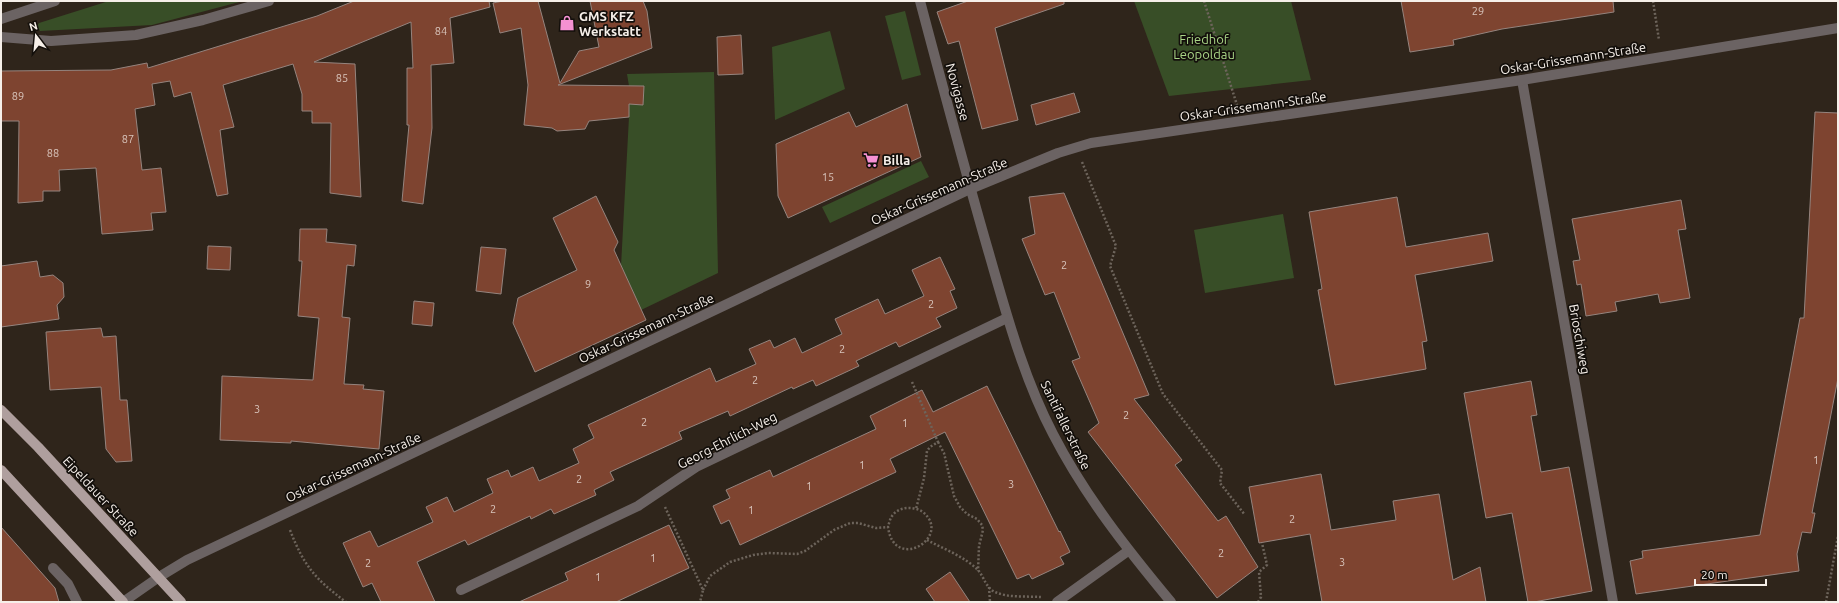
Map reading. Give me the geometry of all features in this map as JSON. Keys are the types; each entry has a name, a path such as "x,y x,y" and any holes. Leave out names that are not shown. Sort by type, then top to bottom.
{"main road":[{"name":"Eipeldauer Straße","path":"1,410 181,602"},
{"path":"1,470 123,602"}],"street":[{"path":"1,19 55,1"},
{"path":"1,37 51,41 136,35 203,20 269,1"},
{"name":"Novigasse","path":"920,1 970,189"},
{"name":"Oskar-Grissemann-Straße","path":"123,602 187,560 970,189 1076,147 1133,136 1522,80 1838,28"},
{"name":"Brioschiweg","path":"1522,80 1613,602"},
{"name":"Santifallerstraße","path":"970,189 1007,318 1031,385 1053,435 1094,503 1128,551 1171,602"},
{"name":"Georg-Ehrlich-Weg","path":"461,590 638,506 696,467 1007,318"},
{"path":"1059,601 1128,551"},
{"path":"53,568 68,584 77,602"}],"path":[{"path":"1204,1 1232,89"},
{"path":"1653,1 1662,57"},
{"path":"1076,147 1116,246 1110,266 1163,394 1222,470 1220,483 1245,515"},
{"path":"905,367 944,453 954,496 960,507 967,514 977,519 982,525 983,530 979,546 978,571"},
{"path":"916,509 924,478 928,451 930,446 938,442"},
{"path":"658,492 703,590"},
{"path":"909,507 916,509 922,512 930,524 930,532 927,540 920,547 909,550 902,548 893,542 889,536 888,527 892,515 896,512 909,507"},
{"path":"284,514 298,551 311,572 330,590 346,602"},
{"path":"700,602 703,590 710,576 730,562 753,555 798,554 805,551 834,530 850,523 876,528 888,527"},
{"path":"1826,602 1838,536"},
{"path":"927,540 964,560 978,571 989,587 995,592 1059,601"},
{"path":"1258,602 1261,597 1259,572 1267,565 1262,543"},
{"path":"989,587 990,602"}],"green space":[{"path":"109,1 243,1 152,25 40,31 36,27 39,23"},
{"name":"Friedhof Leopoldau","path":"1134,1 1291,1 1311,80 1169,96"},
{"path":"905,11 921,75 902,80 885,16"},
{"path":"830,31 845,89 775,120 772,47"},
{"path":"714,72 718,273 641,310 621,266 629,117 629,86 627,74"},
{"path":"921,161 929,177 830,223 822,207"},
{"path":"1283,214 1294,278 1205,293 1194,230"}],"building":[{"path":"354,1 489,1 490,7 450,18 454,63 431,65 432,128 423,204 402,201 409,125 407,125 407,68 413,68 411,22 314,62 355,64 361,197 330,193 331,123 312,123 312,111 302,111 302,94 293,64 223,85 234,127 220,130 228,194 217,196 191,92 174,97 170,81 152,84 155,105 135,109 142,170 161,168 166,212 151,213 153,230 102,234 96,168 59,170 60,191 43,191 43,201 18,203 19,121 1,121 1,71 111,70 147,63 148,68 317,16"},
{"path":"503,1 538,1 560,83 579,51 599,47 590,1 643,1 647,11 652,48 558,85 644,86 643,105 629,104 629,117 589,121 585,129 557,131 552,128 524,125 528,85 521,28 500,33 493,3"},
{"path":"968,1 1064,1 1064,4 995,28 1018,120 982,129 959,41 948,44 937,12"},
{"path":"1401,1 1613,1 1614,12 1502,29 1453,40 1454,45 1410,52"},
{"path":"741,35 743,74 718,75 717,37"},
{"path":"1074,93 1080,112 1036,125 1031,105"},
{"path":"907,104 921,157 788,218 778,196 776,144 849,112 856,127"},
{"path":"1815,112 1838,113 1838,378 1812,513 1815,513 1811,533 1802,532 1797,554 1799,571 1636,594 1630,561 1643,558 1642,551 1760,535 1800,318 1804,318"},
{"path":"1064,193 1149,395 1134,399 1182,460 1175,465 1218,521 1226,516 1258,567 1217,598 1088,432 1099,423 1072,361 1080,358 1054,292 1045,295 1022,239 1035,234 1029,197"},
{"path":"596,196 618,242 614,250 646,320 535,372 513,323 518,298 577,270 553,218"},
{"path":"1397,197 1406,247 1488,233 1493,261 1415,275 1427,341 1422,342 1426,369 1335,385 1318,290 1322,289 1309,212"},
{"path":"1681,200 1686,229 1678,230 1690,298 1660,303 1658,294 1615,302 1617,311 1586,316 1581,284 1577,285 1573,261 1580,260 1572,219"},
{"path":"300,229 327,229 326,242 356,245 354,266 347,265 342,317 350,318 344,384 364,385 363,389 384,391 379,449 291,441 291,443 220,440 222,376 313,380 319,318 298,316 302,261 299,261"},
{"path":"208,246 231,247 230,270 207,269"},
{"path":"481,247 506,249 501,294 476,291"},
{"path":"940,257 955,289 950,291 957,308 936,318 941,327 899,347 896,342 856,361 859,366 816,386 813,380 793,389 792,387 730,416 728,411 679,432 682,439 610,472 614,480 594,490 596,495 554,514 551,509 531,519 530,516 468,545 465,540 417,562 435,602 381,602 372,583 363,587 343,543 370,531 378,547 433,522 426,507 447,497 454,512 493,493 487,479 508,470 511,477 533,467 539,481 579,463 573,449 594,438 588,425 710,368 716,382 756,364 749,349 770,340 774,348 795,338 802,353 842,334 835,319 878,299 885,314 924,296 912,270"},
{"path":"37,261 40,277 53,275 63,283 64,297 57,305 59,319 1,327 1,266"},
{"path":"414,301 434,303 432,326 412,324"},
{"path":"101,328 103,337 116,336 120,400 127,400 132,461 116,462 106,449 101,387 50,390 46,332"},
{"path":"1531,381 1537,415 1531,416 1541,472 1569,467 1592,591 1528,602 1512,513 1486,518 1464,393"},
{"path":"987,386 1070,552 1060,557 1064,564 1032,579 1029,574 1017,579 945,432 890,459 896,472 740,545 729,520 721,524 713,506 730,498 726,490 770,470 773,477 876,429 870,416 922,390 933,412"},
{"path":"1321,474 1331,530 1396,520 1393,501 1439,494 1453,580 1480,567 1486,602 1322,602 1310,534 1259,543 1249,487"},
{"path":"669,525 689,568 616,602 519,602 568,580 565,573"},
{"path":"1,527 55,588 59,602 1,602"},
{"path":"950,572 970,602 935,602 926,589"}],"place":[{"name":"GMS KFZ Werkstatt","path":"567,23"},
{"name":"Billa","path":"871,160"}]}
